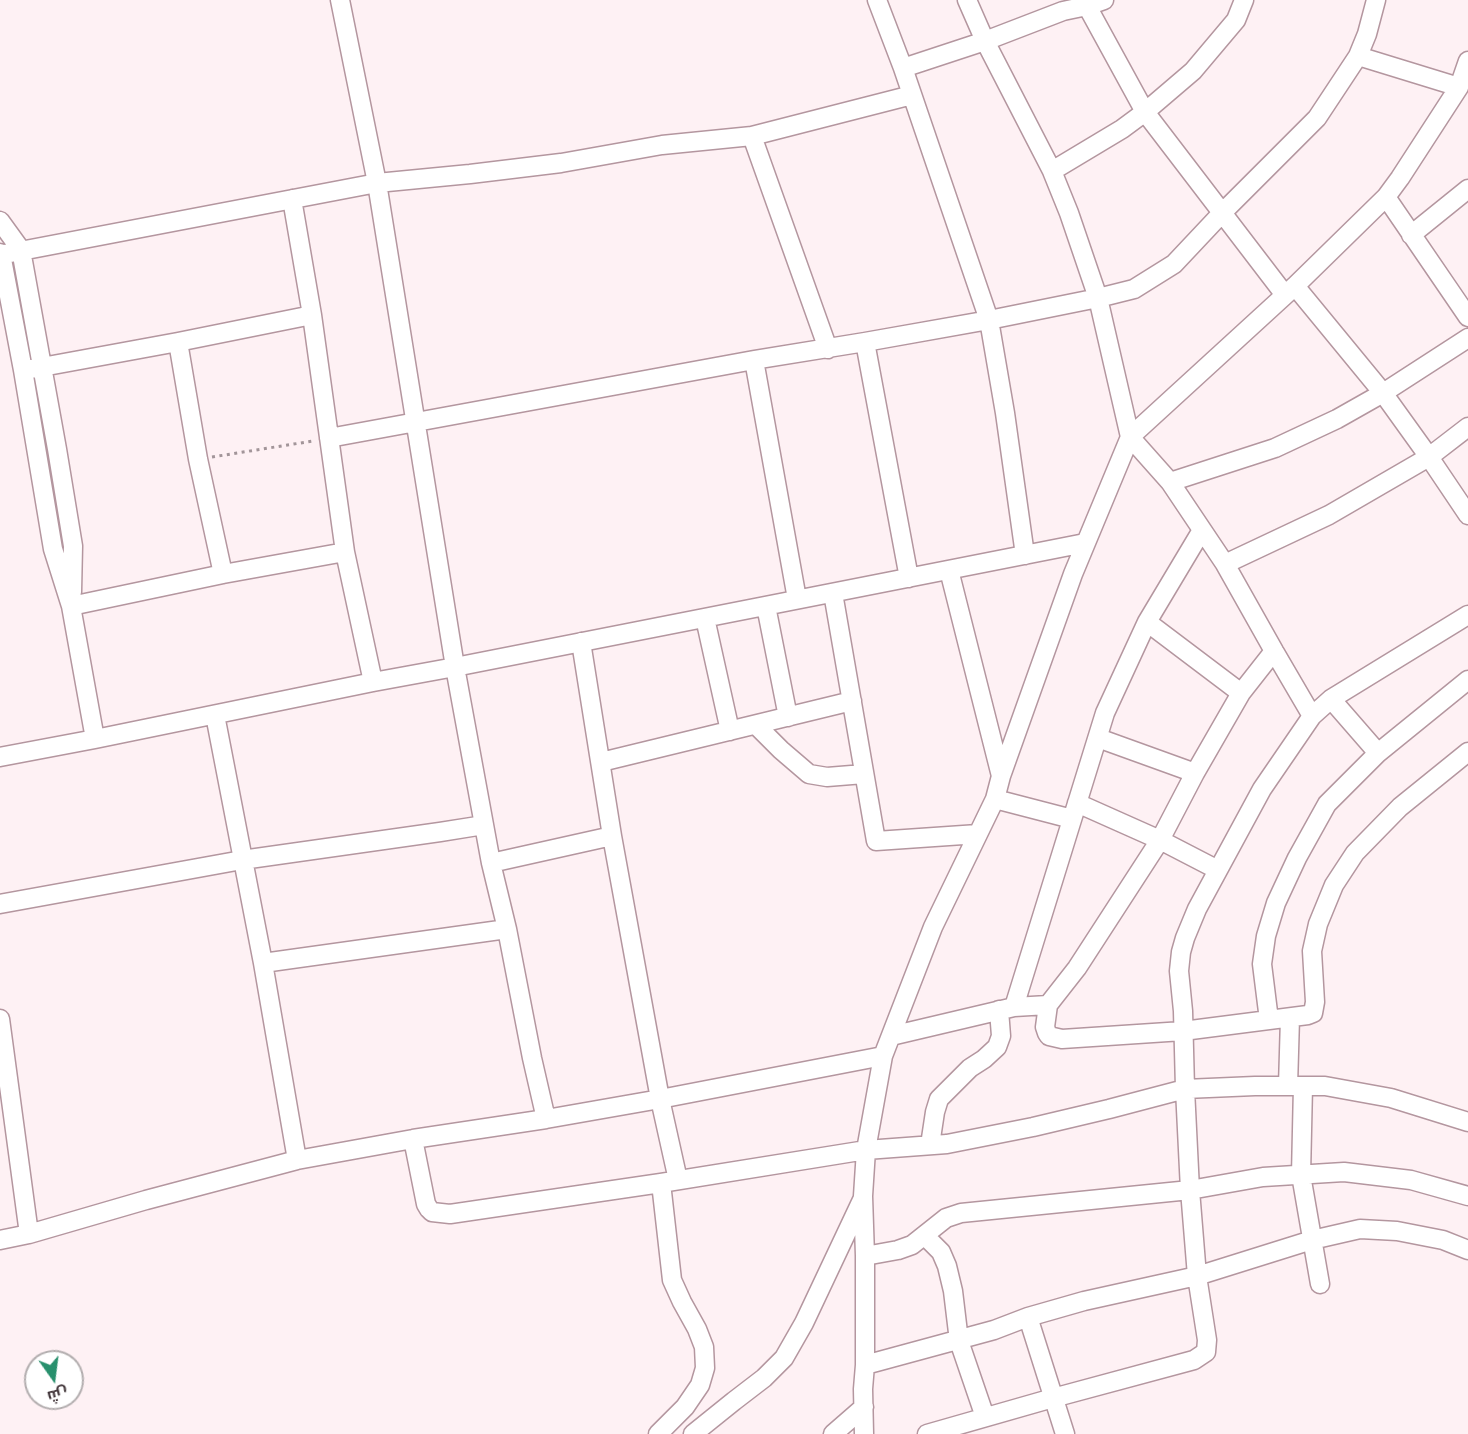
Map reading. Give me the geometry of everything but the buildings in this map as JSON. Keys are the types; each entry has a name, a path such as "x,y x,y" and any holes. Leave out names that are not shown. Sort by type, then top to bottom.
{"street":[{"path":"340,0 377,183 455,667 484,825 546,1119"},
{"path":"878,0 989,320 1005,413 1024,555"},
{"path":"967,0 985,41 1052,171 1069,213 1098,298 1130,437 1170,482 1225,564 1312,716"},
{"path":"1052,171 1122,129 1193,71 1236,20 1244,0"},
{"path":"329,438 754,360 989,320 1134,289 1174,264 1317,118 1358,56 1367,34 1376,0"},
{"path":"903,68 985,41 1061,6 1095,3 1145,112 1222,213 1383,393 1468,515"},
{"path":"1358,56 1459,87"},
{"path":"864,1434 863,1196 866,1150 883,1056 933,927 995,799 1001,776 1085,543 1130,437 1290,291 1386,197 1459,87 1468,61"},
{"path":"95,739 71,606 53,549 23,370 0,254 377,183 561,163 662,146 752,136 912,95"},
{"path":"752,136 828,349"},
{"path":"1411,235 1468,189"},
{"path":"1386,197 1468,317"},
{"path":"292,199 312,315 345,552 373,682"},
{"path":"0,221 21,250 43,366 73,546 71,606"},
{"path":"23,370 312,315"},
{"path":"1170,482 1275,448 1337,419 1383,393 1468,338"},
{"path":"178,342 198,459 223,574"},
{"path":"865,342 909,578"},
{"path":"754,360 797,599"},
{"path":"1225,564 1329,515 1429,457 1468,427"},
{"path":"930,1145 939,1099 970,1068 997,1047 1007,1009 1030,951 1105,713 1148,622 1202,530"},
{"path":"0,757 1085,543"},
{"path":"71,606 223,574 345,552"},
{"path":"949,570 1001,776"},
{"path":"832,593 876,841 978,834"},
{"path":"766,606 788,717"},
{"path":"927,1434 1194,1360 1206,1352 1207,1340 1197,1276 1190,1190 1180,952 1197,909 1262,789 1312,716 1331,699 1468,615"},
{"path":"705,618 730,731"},
{"path":"1148,622 1241,693"},
{"path":"580,642 612,837 660,1099 670,1182 672,1280 704,1347 705,1368 700,1385 685,1407 658,1434"},
{"path":"1274,651 1241,693 1160,840 1077,968 1048,1005 1045,1027 1052,1038 1183,1031 1313,1013 1312,951 1318,924 1334,885 1355,854 1400,807 1468,752"},
{"path":"1269,1020 1262,964 1266,936 1276,903 1297,858 1328,804 1378,753 1468,680"},
{"path":"1331,699 1378,753"},
{"path":"600,762 852,701"},
{"path":"215,715 263,963 297,1161"},
{"path":"756,725 809,774 827,777 864,774"},
{"path":"1098,738 1195,773"},
{"path":"995,799 1075,811 1160,840 1218,870"},
{"path":"0,904 242,860 484,825"},
{"path":"491,863 612,837"},
{"path":"263,963 507,929"},
{"path":"891,1036 1007,1009 1048,1005"},
{"path":"1290,1018 1301,1175 1320,1284"},
{"path":"0,1019 29,1234"},
{"path":"0,1240 297,1161 413,1139 660,1099 883,1056"},
{"path":"413,1139 426,1204 429,1209 438,1213 450,1214 670,1182 866,1150 947,1144 1033,1127 1185,1089 1325,1086 1391,1098 1468,1122"},
{"path":"865,1256 912,1245 946,1218 961,1213 1190,1190 1263,1177 1344,1172 1411,1180 1468,1197"},
{"path":"693,1434 764,1378 784,1358 804,1323 863,1196"},
{"path":"865,1365 959,1341 1028,1317 1084,1301 1197,1276 1312,1240 1360,1229 1397,1231 1443,1240 1468,1250"},
{"path":"925,1236 941,1252 947,1266 953,1291 959,1341 985,1417"},
{"path":"1028,1317 1065,1434"},
{"path":"833,1434 864,1407"}],"path":[{"path":"198,459 329,438"}]}
